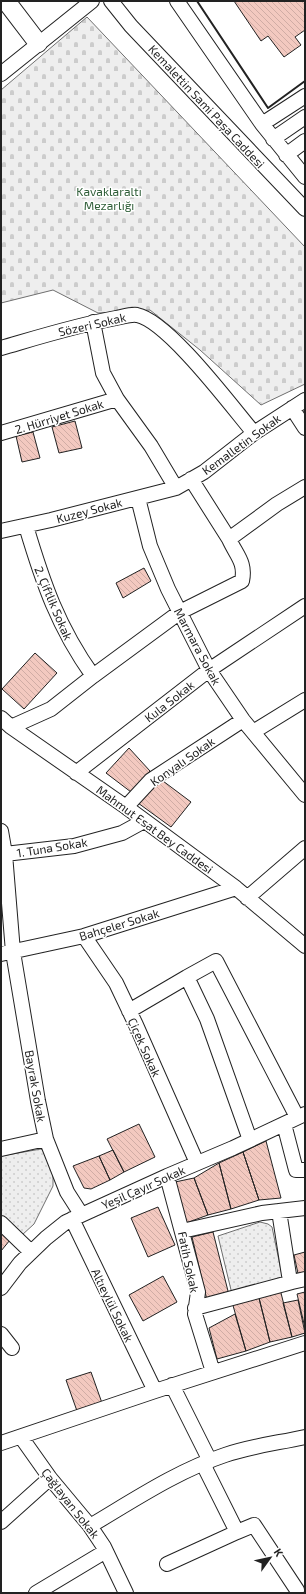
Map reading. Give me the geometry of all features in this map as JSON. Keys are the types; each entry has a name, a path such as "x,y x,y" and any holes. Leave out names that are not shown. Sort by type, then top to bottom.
{"main road":[{"path":"6,1 38,43"}],"street":[{"path":"1,74 92,1"},
{"name":"Kemalettin Sami Paşa Caddesi","path":"111,1 145,41 305,209"},
{"path":"177,1 273,139 286,155 300,163 305,177"},
{"path":"262,124 305,96"},
{"path":"273,139 305,117"},
{"path":"286,155 305,142"},
{"name":"Sözeri Sokak","path":"1,348 93,322 136,314 148,319 187,353 254,433"},
{"path":"93,322 103,373 117,399 151,446 176,488"},
{"name":"2. Hürriyet Sokak","path":"1,433 117,399"},
{"name":"Kemalletin Sokak","path":"176,488 204,472 254,433 305,400"},
{"path":"292,408 305,428"},
{"path":"4,722 51,709 180,612 242,581 244,572 243,564 191,479"},
{"path":"229,539 277,504 305,487"},
{"name":"Kuzey Sokak","path":"1,531 176,488"},
{"name":"Marmara Sokak","path":"138,498 150,546 168,589 209,670 243,720 305,795"},
{"name":"2. Çiftlik Sokak","path":"26,526 45,588 76,652 93,676"},
{"name":"Kula Sokak","path":"76,773 209,670 305,606"},
{"path":"253,732 305,700"},
{"name":"Konyalı Sokak","path":"126,807 151,780 243,720"},
{"name":"Mahmut Esat Bey Caddesi","path":"4,722 126,807 236,888 305,946"},
{"name":"1. Tuna Sokak","path":"5,854 74,846 122,834 144,821"},
{"name":"Bayrak Sokak","path":"1,831 5,854 7,953 46,1139 76,1217"},
{"path":"248,898 305,848"},
{"name":"Bahçeler Sokak","path":"7,953 84,936 236,888"},
{"name":"Çiçek Sokak","path":"84,936 116,983 197,1163"},
{"path":"129,1011 216,961 301,1116"},
{"path":"187,977 207,1018 250,1140"},
{"name":"Yeşil Çayır Sokak","path":"1,1288 20,1263 46,1238 66,1222 301,1116"},
{"path":"284,1124 296,1170 305,1170"},
{"path":"1,1149 46,1139"},
{"name":"Fatih Sokak","path":"167,1176 198,1292 195,1314 213,1372"},
{"path":"182,1232 262,1213 305,1208"},
{"path":"279,1211 290,1275 299,1281"},
{"name":"Altıeylül Sokak","path":"76,1217 155,1391"},
{"path":"1,1223 31,1252"},
{"path":"196,1308 299,1281"},
{"path":"1,1334 12,1348"},
{"path":"1,1443 172,1385 304,1346"},
{"path":"172,1385 237,1532"},
{"name":"Çağlayan Sokak","path":"21,1437 50,1478 90,1526 106,1551 126,1593"},
{"path":"90,1526 171,1478 223,1455 251,1447 305,1437"},
{"path":"1,1522 50,1478"},
{"path":"167,1564 254,1525 298,1590"},
{"path":"36,1593 106,1551"}],"green space":[{"name":"Kavaklaraltı Mezarlığı","path":"87,17 305,247 305,384 261,405 200,350 150,310 98,313 53,290 1,303 1,90"},
{"path":"41,1149 47,1153 53,1168 53,1186 34,1224 22,1235 1,1215 1,1156"},
{"path":"260,1222 268,1224 272,1227 283,1280 232,1294 218,1236"}],"building":[{"path":"234,1 305,1 305,30 295,37 301,45 284,57 268,36 261,41"},
{"path":"75,421 82,448 59,453 52,427"},
{"path":"33,432 40,458 22,462 16,436"},
{"path":"144,568 151,581 123,598 116,583"},
{"path":"35,653 57,673 24,709 2,689"},
{"path":"129,748 150,771 131,792 106,773"},
{"path":"159,778 191,802 171,827 138,803"},
{"path":"139,1124 155,1157 124,1172 107,1139"},
{"path":"266,1141 281,1198 259,1200 243,1152"},
{"path":"113,1150 124,1172 110,1180 99,1156"},
{"path":"243,1152 259,1200 231,1209 219,1163"},
{"path":"99,1156 110,1180 91,1189 84,1188 73,1166"},
{"path":"219,1163 231,1209 208,1215 194,1178"},
{"path":"194,1178 208,1215 186,1223 175,1182"},
{"path":"158,1207 175,1245 148,1257 131,1218"},
{"path":"1,1232 10,1240 1,1251"},
{"path":"213,1232 229,1295 207,1300 192,1237"},
{"path":"305,1252 305,1277 299,1278 294,1255"},
{"path":"163,1276 177,1302 143,1321 129,1295"},
{"path":"280,1289 292,1337 270,1342 258,1294"},
{"path":"305,1292 305,1328 297,1294"},
{"path":"258,1294 270,1342 246,1351 232,1302"},
{"path":"298,1300 305,1333 292,1337 283,1303"},
{"path":"235,1314 246,1351 217,1359 209,1328"},
{"path":"91,1372 102,1403 77,1411 66,1380"}],"wall":[{"path":"197,1 268,108 305,81"}]}
